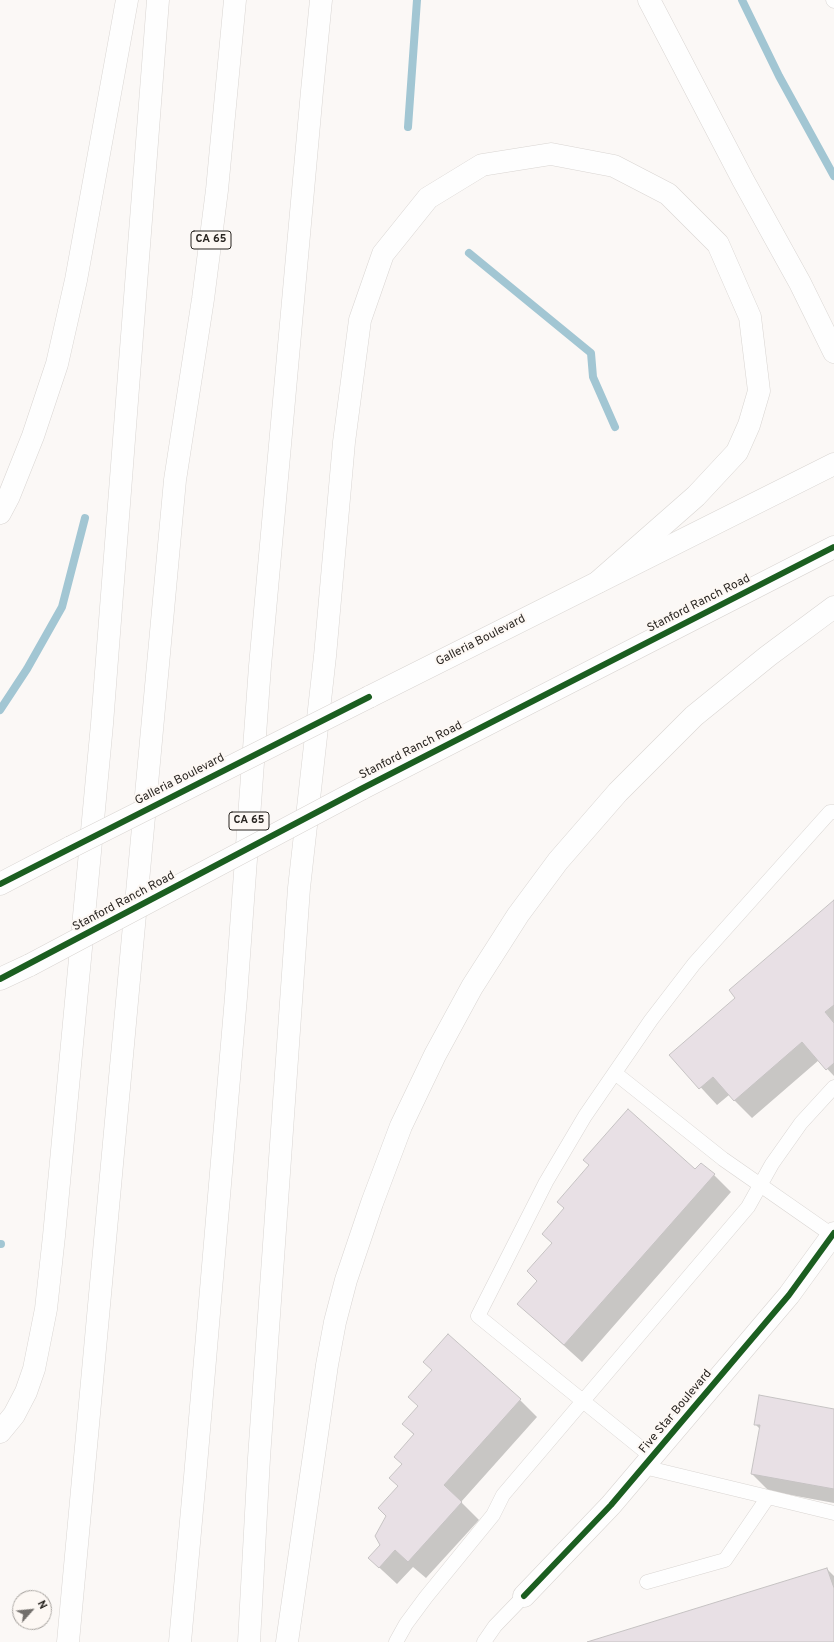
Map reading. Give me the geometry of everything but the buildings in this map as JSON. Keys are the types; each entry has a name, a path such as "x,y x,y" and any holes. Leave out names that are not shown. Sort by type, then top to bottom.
{"main road":[{"path":"0,513 9,496 33,436 57,364 78,272 127,0"},
{"path":"0,1432 14,1415 23,1398 34,1369 46,1309 54,1244 102,724 158,0"},
{"name":"CA 65","path":"68,1642 175,480 203,299 217,190 235,0"},
{"name":"CA 65","path":"180,1642 197,1462 236,998 260,666 312,91 322,0"},
{"path":"649,0 739,173 800,283 834,352"},
{"path":"249,1642 259,1458 299,888 325,656 344,442 360,320 383,254 428,198 482,165 551,154 614,166 668,194 718,244 750,317 759,391 750,425 737,452 696,496 598,582"},
{"path":"598,582 834,464"},
{"name":"Stanford Ranch Road","path":"0,979 30,965 360,789 834,547"},
{"name":"Galleria Boulevard","path":"0,884 598,582"},
{"path":"287,1642 326,1365 335,1322 346,1280 380,1182 401,1126 435,1055 472,987 518,915 558,860 618,792 694,716 768,656 834,607"},
{"name":"Five Star Boulevard","path":"524,1596 611,1505 648,1462 788,1295 833,1234"}],"lane":[{"path":"834,812 830,812 694,964 651,1020 585,1116 546,1182 478,1316 582,1400 648,1462 768,1497 834,1513"},
{"path":"615,1073 723,1159 833,1234"},
{"path":"396,1642 426,1597 493,1515 502,1494 748,1206 772,1164 800,1123 834,1087"},
{"path":"647,1582 725,1560 768,1497"},
{"path":"484,1642 495,1626 524,1596"}],"waterway":[{"path":"408,127 417,0"},
{"path":"742,0 779,76 834,176"},
{"path":"469,253 591,353 593,377 615,427"},
{"path":"0,710 27,669 62,607 85,518"}],"cycle path":[{"path":"0,979 361,789 834,547"},
{"path":"0,884 369,697"},
{"path":"524,1596 611,1505 789,1295 834,1233"}]}
